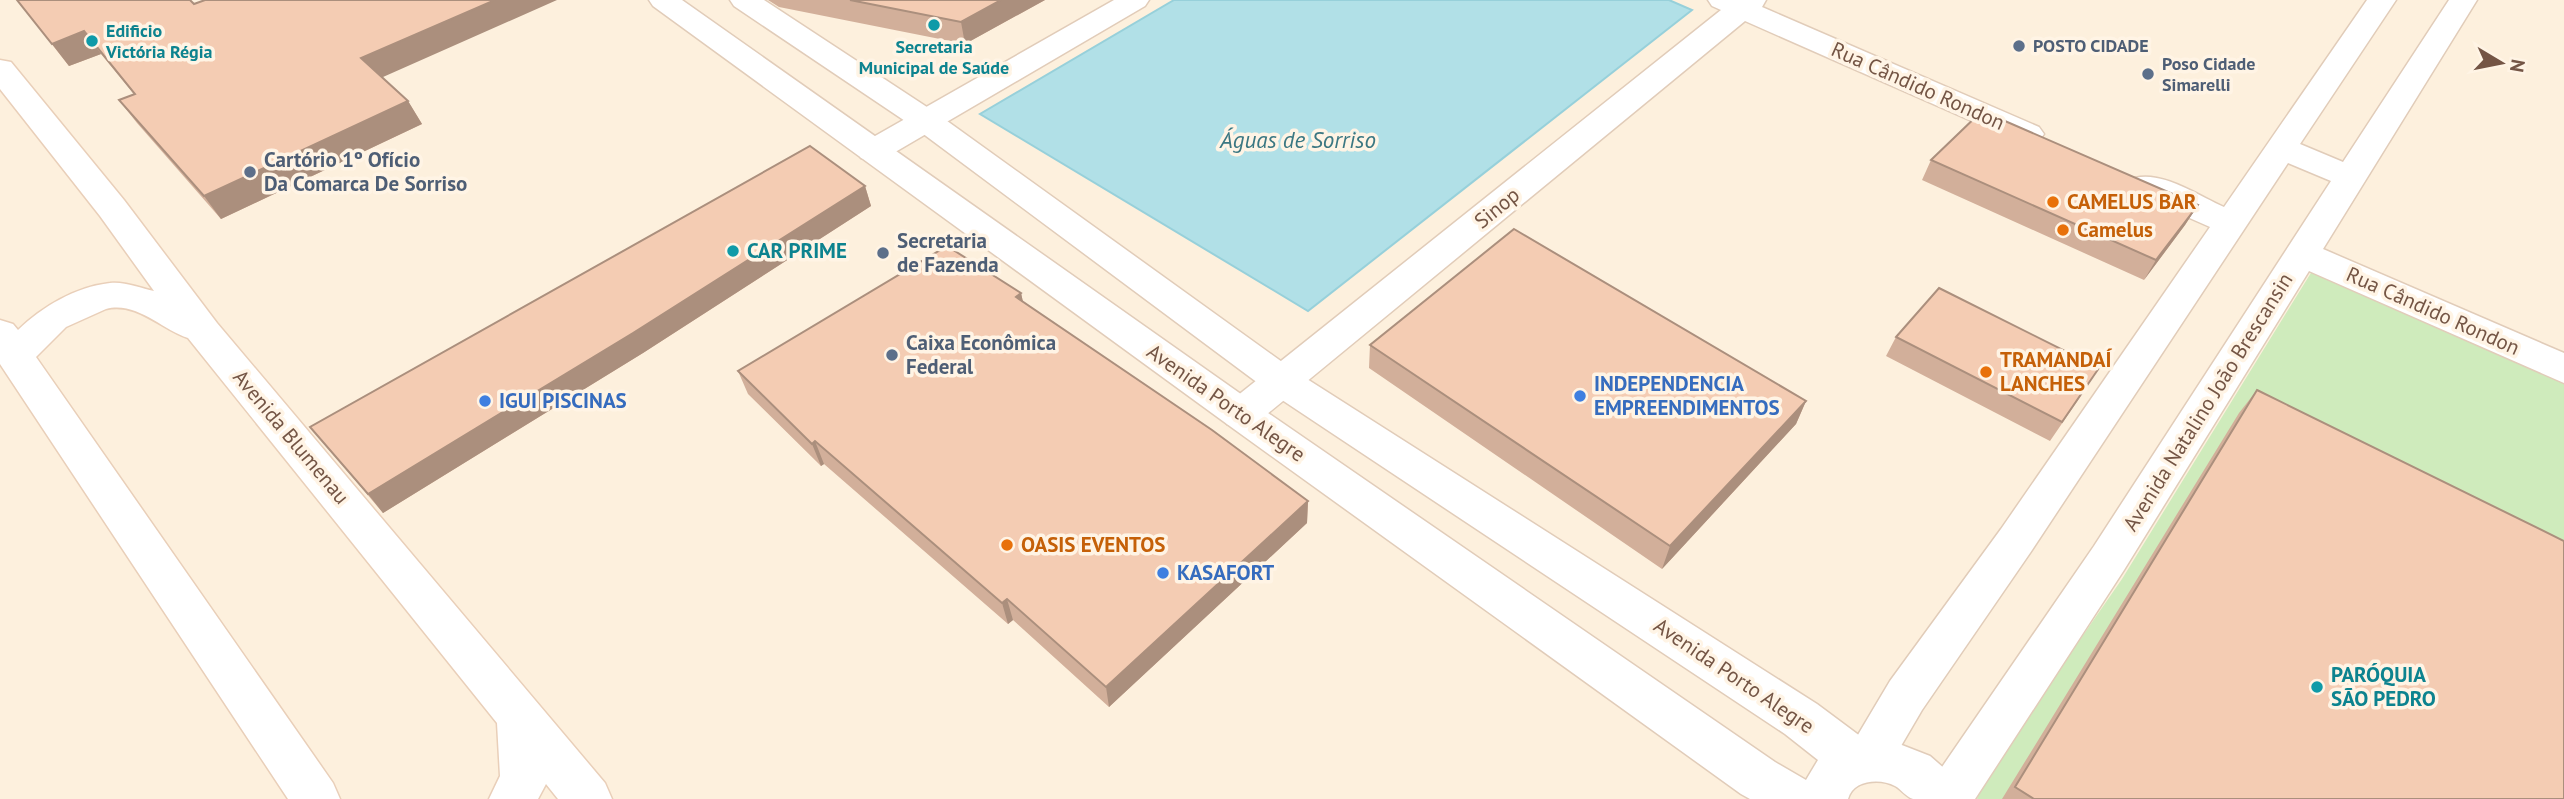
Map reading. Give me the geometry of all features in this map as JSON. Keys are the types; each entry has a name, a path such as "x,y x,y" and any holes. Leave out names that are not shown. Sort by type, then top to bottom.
{"street":[{"name":"Avenida Porto Alegre","path":"663,0 1241,414 1758,778 1794,799"},
{"name":"Avenida Porto Alegre","path":"744,0 925,120 1283,382 1862,761"},
{"path":"873,150 1135,0"},
{"path":"1862,761 2035,513 2382,0"},
{"name":"Avenida Natalino João Brescansin","path":"1946,799 2109,558 2463,0"},
{"name":"Rua Cândido Rondon","path":"1738,3 2052,145"},
{"name":"Sinop","path":"1241,414 1283,382 1738,3"},
{"name":"Avenida Blumenau","path":"0,69 112,208 204,332 588,799"},
{"path":"2281,148 2350,177"},
{"path":"2126,177 2230,223"},
{"name":"Rua Cândido Rondon","path":"2302,254 2564,369"},
{"path":"204,332 157,304 113,295 94,300 53,318 7,345 317,796"},
{"path":"513,799 524,779 520,714"},
{"path":"1824,799 1829,779 1841,769 1862,761 1884,761 1902,766 1919,775 1946,799"}],"green space":[{"name":"PARÓQUIA SÃO PEDRO","path":"2314,268 2564,382 2564,799 1977,799 1984,778 2122,579"}],"water":[{"name":"Águas de Sorriso","path":"1174,0 1669,0 1692,10 1308,311 980,114"}],"building":[{"path":"17,0 190,0 194,4 205,0 495,0 361,58 408,101 204,196 119,100 135,94 84,31 52,44"},
{"path":"850,0 1001,0 961,22"},
{"name":"CAMELUS BAR","path":"1982,111 2198,205 2156,260 1931,160"},
{"path":"810,146 865,186 633,333 368,494 310,427"},
{"name":"INDEPENDENCIA EMPREENDIMENTOS","path":"1514,229 1806,401 1670,546 1370,345"},
{"path":"947,246 1021,293 1016,297 1212,430 1308,501 1106,687 1007,599 1002,603 815,441 812,444 738,371"},
{"name":"TRAMANDAÍ LANCHES","path":"1939,288 2099,368 2062,422 1896,337"},
{"name":"PARÓQUIA SÃO PEDRO","path":"2257,390 2564,541 2564,799 2034,799 2015,787"}],"place":[{"name":"Secretaria Municipal de Saúde","path":"934,25"},
{"name":"Edificio Victória Régia","path":"92,41"},
{"name":"POSTO CIDADE","path":"2019,46"},
{"name":"Poso Cidade Simarelli","path":"2148,74"},
{"name":"Cartório 1º Ofício Da Comarca De Sorriso","path":"250,172"},
{"name":"CAMELUS BAR","path":"2053,202"},
{"name":"Camelus","path":"2063,230"},
{"name":"CAR PRIME","path":"733,251"},
{"name":"Secretaria de Fazenda","path":"883,253"},
{"name":"Caixa Econômica Federal","path":"892,355"},
{"name":"TRAMANDAÍ LANCHES","path":"1986,372"},
{"name":"INDEPENDENCIA EMPREENDIMENTOS","path":"1580,396"},
{"name":"IGUI PISCINAS","path":"485,401"},
{"name":"OASIS EVENTOS","path":"1007,545"},
{"name":"KASAFORT","path":"1163,573"},
{"name":"PARÓQUIA SÃO PEDRO","path":"2317,687"}]}
